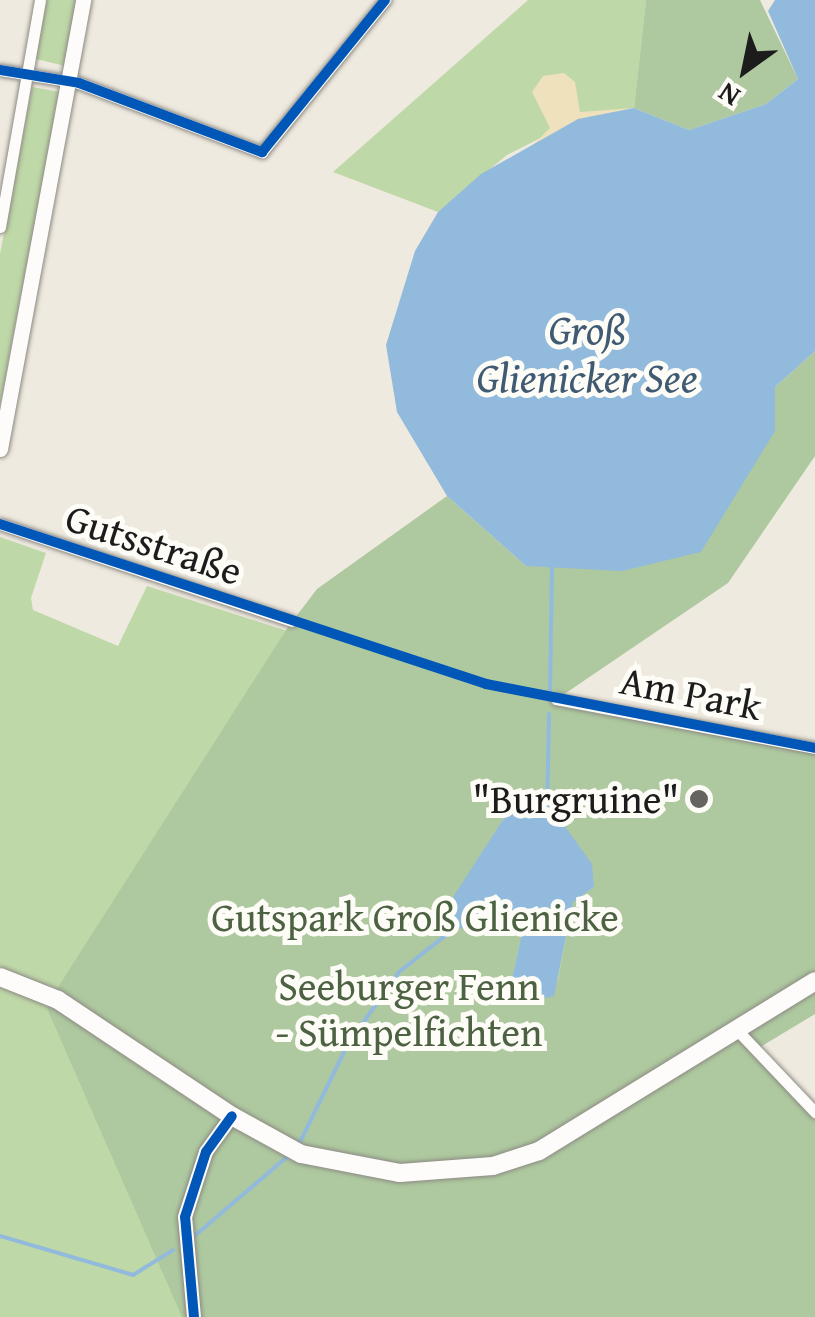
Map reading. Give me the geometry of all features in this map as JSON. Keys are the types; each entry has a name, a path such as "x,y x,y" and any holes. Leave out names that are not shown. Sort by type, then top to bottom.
{"main road":[{"path":"0,449 82,0"},
{"path":"0,977 58,1000 232,1116 301,1154 351,1168 400,1173 493,1166 539,1151 815,981"}],"street":[{"path":"0,227 40,0"},
{"path":"0,70 68,81 262,152 384,0"},
{"name":"Gutsstraße","path":"0,524 291,621"},
{"name":"Am Park","path":"556,699 815,748"},
{"path":"738,1031 815,1112"},
{"path":"194,1317 185,1217 206,1152 232,1116"}],"green space":[{"path":"45,0 76,0 65,66 36,59"},
{"path":"528,0 646,0 634,108 578,119 507,155 438,212 333,172"},
{"path":"646,0 760,0 798,79 766,104 689,130 634,108"},
{"path":"32,87 60,92 0,405 0,254"},
{"name":"Seeburger Fenn - Sümpelfichten","path":"815,351 815,456 728,583 557,699 815,748 815,1014 752,1052 815,1114 815,1317 182,1317 46,1006 288,627 317,589 447,496 526,566 775,431 775,387","holes":["506,815 594,887 573,901 558,981 512,978 522,933 517,921 481,918 492,837"]},
{"name":"Seeburger Fenn - Sümpelfichten","path":"0,537 46,553 31,598 33,610 118,646 147,586 309,638 721,1031 752,1317 0,1317"}],"sand":[{"path":"564,73 575,82 580,112 634,108 578,119 533,145 550,128 532,92 543,76"}],"water":[{"name":"Groß Glienicker See","path":"775,0 815,0 815,351 775,387 775,431 701,552 622,571 526,566 447,496 397,412 386,345 415,251 438,212 481,174 578,119 634,108 689,130 766,104 798,79 768,11"},
{"path":"523,810 547,811 561,821 592,864 594,887 573,902 554,996 529,1001 514,992 512,979 522,933 517,921 481,918 470,929 455,928 446,908 506,815"}],"waterway":[{"path":"550,692 552,568"},
{"path":"547,813 549,714"},
{"path":"300,1142 348,1044 399,972 455,928"},
{"path":"192,1238 288,1156"},
{"path":"0,1236 133,1275 173,1250"}],"cycle path":[{"path":"0,70 79,83 262,152 385,0"},
{"path":"0,524 486,684 815,748"},
{"path":"194,1317 185,1217 206,1152 232,1116"}],"place":[{"name":"\"Burgruine\"","path":"699,799"}],"park label":[{"name":"Gutspark Groß Glienicke","path":"415,917"}]}
